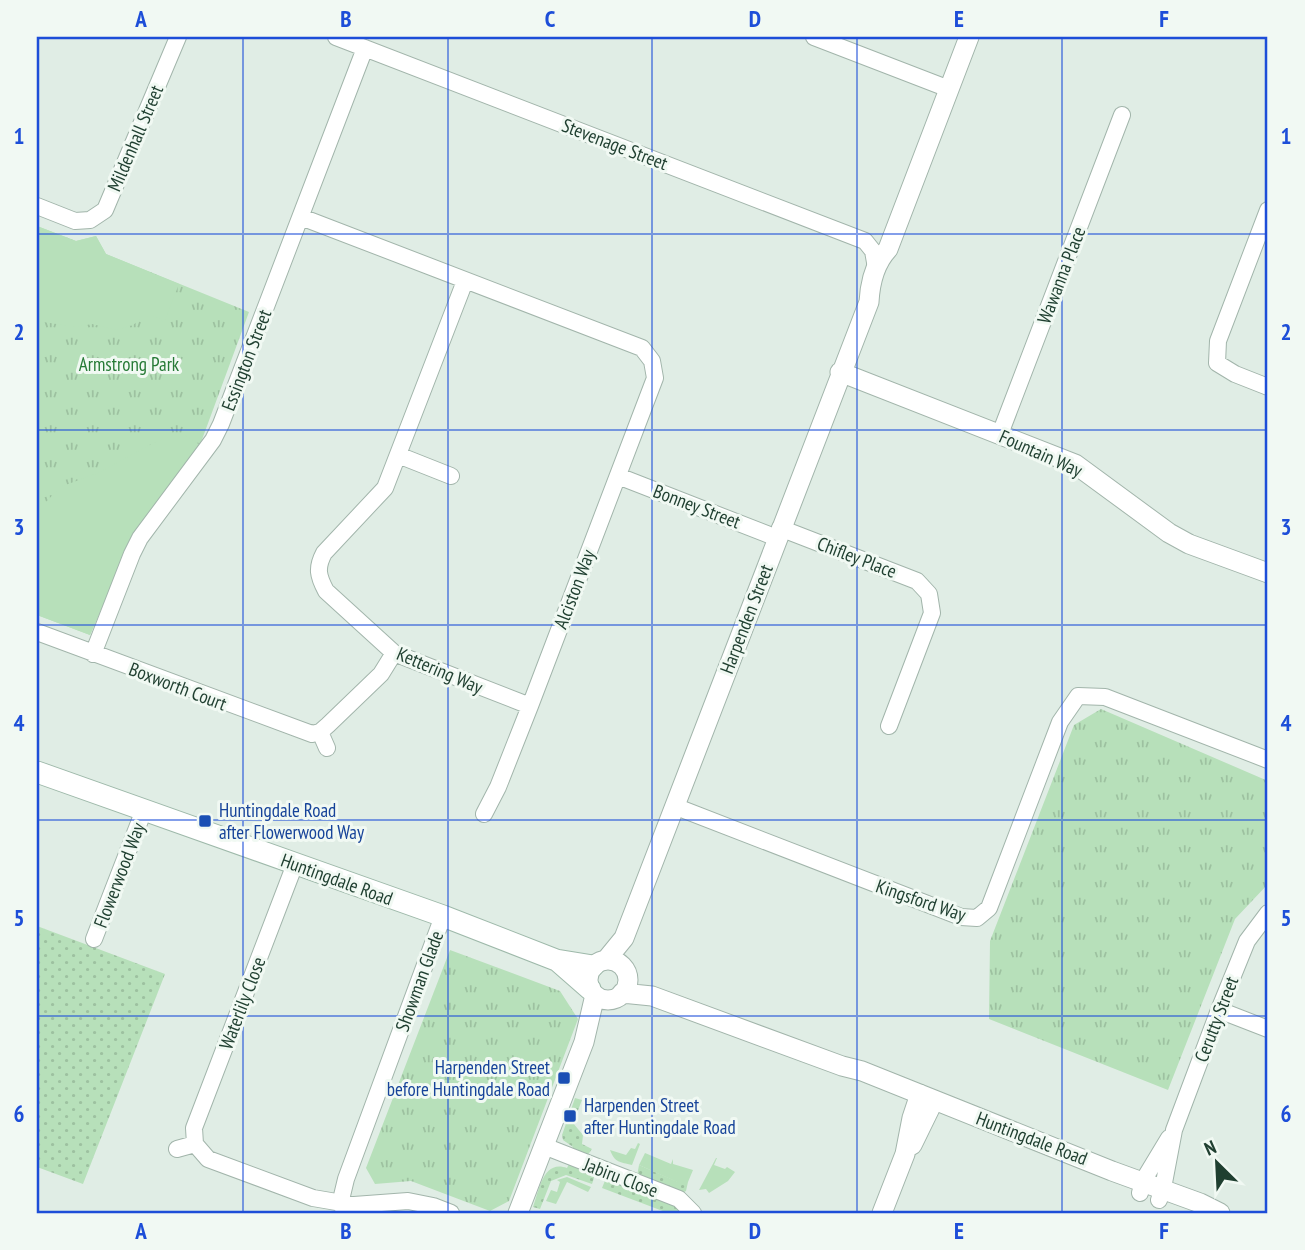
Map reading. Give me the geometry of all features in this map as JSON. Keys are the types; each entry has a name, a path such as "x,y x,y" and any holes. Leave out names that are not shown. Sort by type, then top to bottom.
{"main road":[{"name":"Huntingdale Road","path":"37,772 443,916 556,960 599,963"},
{"name":"Huntingdale Road","path":"556,960 593,992"}],"street":[{"name":"Mildenhall Street","path":"37,206 75,221 90,220 105,210 178,37"},
{"name":"Stevenage Street","path":"336,37 865,241 873,251 876,268"},
{"path":"814,37 949,89"},
{"name":"Harpenden Street","path":"869,302 869,288 880,257 888,249 969,37"},
{"name":"Essington Street","path":"93,654 140,538 217,432 365,48"},
{"name":"Wawanna Place","path":"1000,434 1122,115"},
{"path":"1268,210 1218,341 1217,363 1235,374 1268,387"},
{"name":"Alciston Way","path":"301,217 660,357 655,378 530,706 498,787 484,814"},
{"name":"Harpenden Street","path":"623,985 624,938 840,372 869,302 877,292 889,260 888,249"},
{"name":"Kettering Way","path":"465,281 385,488 324,553 318,565 319,578 326,591 394,653 530,706"},
{"name":"Fountain Way","path":"840,372 1076,464 1169,533 1189,544 1268,573"},
{"path":"398,454 451,476"},
{"name":"Bonney Street","path":"618,476 779,533"},
{"name":"Chifley Place","path":"779,533 917,580 937,591 932,613 889,726"},
{"name":"Boxworth Court","path":"37,632 304,733 320,732"},
{"path":"327,748 320,732 381,674 394,653"},
{"name":"Kingsford Way","path":"674,806 961,918 977,918 989,908 1060,722 1076,690 1105,697 1268,760"},
{"name":"Flowerwood Way","path":"94,939 144,810"},
{"name":"Waterlily Close","path":"195,1144 194,1128 295,864"},
{"name":"Cerutty Street","path":"1161,1194 1174,1130 1219,1010 1247,942 1268,913"},
{"name":"Showman Glade","path":"340,1204 346,1179 443,916"},
{"name":"Harpenden Street","path":"599,963 624,938"},
{"path":"518,1213 584,1042 593,992 588,978 599,963 617,962 623,985 584,1042"},
{"path":"593,992 606,999 623,985"},
{"name":"Huntingdale Road","path":"623,985 842,1066 860,1078 1141,1187 1220,1213"},
{"path":"1219,1010 1268,1029"},
{"path":"882,1213 905,1154 916,1138 925,1102"},
{"name":"Cerutty Street","path":"1141,1187 1174,1130"},
{"path":"177,1149 195,1144 208,1159 313,1198 340,1204 408,1201 451,1213"},
{"name":"Jabiru Close","path":"544,1146 679,1199 693,1213"},
{"name":"Huntingdale Road","path":"1161,1194 1196,1213"}],"green space":[{"name":"Armstrong Park","path":"37,226 76,241 96,236 106,254 249,312 200,445 133,535 90,635 37,615"},
{"path":"37,226 76,241 96,236 106,254 179,284 164,322 156,317 145,316 133,325 116,330 92,324 76,327 37,321"},
{"path":"175,435 185,435 200,445 133,535 90,635 37,615 37,505 47,501 60,487 98,473 153,443"},
{"path":"1101,709 1268,781 1268,884 1235,919 1168,1090 989,1019 990,941 1074,725"},
{"path":"37,926 165,974 83,1184 37,1167"},
{"path":"450,950 560,991 578,1019 509,1201 490,1211 411,1181 375,1184 366,1168"},
{"path":"497,1084 512,1085 511,1099 496,1099"},
{"path":"575,1098 582,1100 573,1123 583,1135 582,1144 592,1149 587,1156 572,1151 573,1147 563,1140 562,1135"},
{"path":"638,1143 640,1144 632,1165 616,1160 610,1150 626,1155 631,1148 635,1149"},
{"path":"645,1153 671,1164 673,1159 673,1164 693,1170 688,1182 677,1182 639,1165"},
{"path":"716,1158 714,1165 725,1169 727,1167 735,1172 728,1181 709,1193 706,1189 699,1190"},
{"path":"569,1164 595,1175 592,1184 566,1175 551,1181 540,1209 533,1207 547,1172 559,1166 567,1168"},
{"path":"639,1165 678,1182 688,1182 686,1191 682,1193 637,1176"},
{"path":"567,1177 591,1187 588,1192 567,1182 556,1204 546,1201 551,1190 557,1192 560,1182 557,1180"},
{"path":"606,1178 677,1206 686,1213 668,1213 602,1188"}],"place":[{"name":"Huntingdale Road after Flowerwood Way","path":"205,821"},
{"name":"Harpenden Street before Huntingdale Road","path":"564,1078"},
{"name":"Harpenden Street after Huntingdale Road","path":"570,1116"}]}
